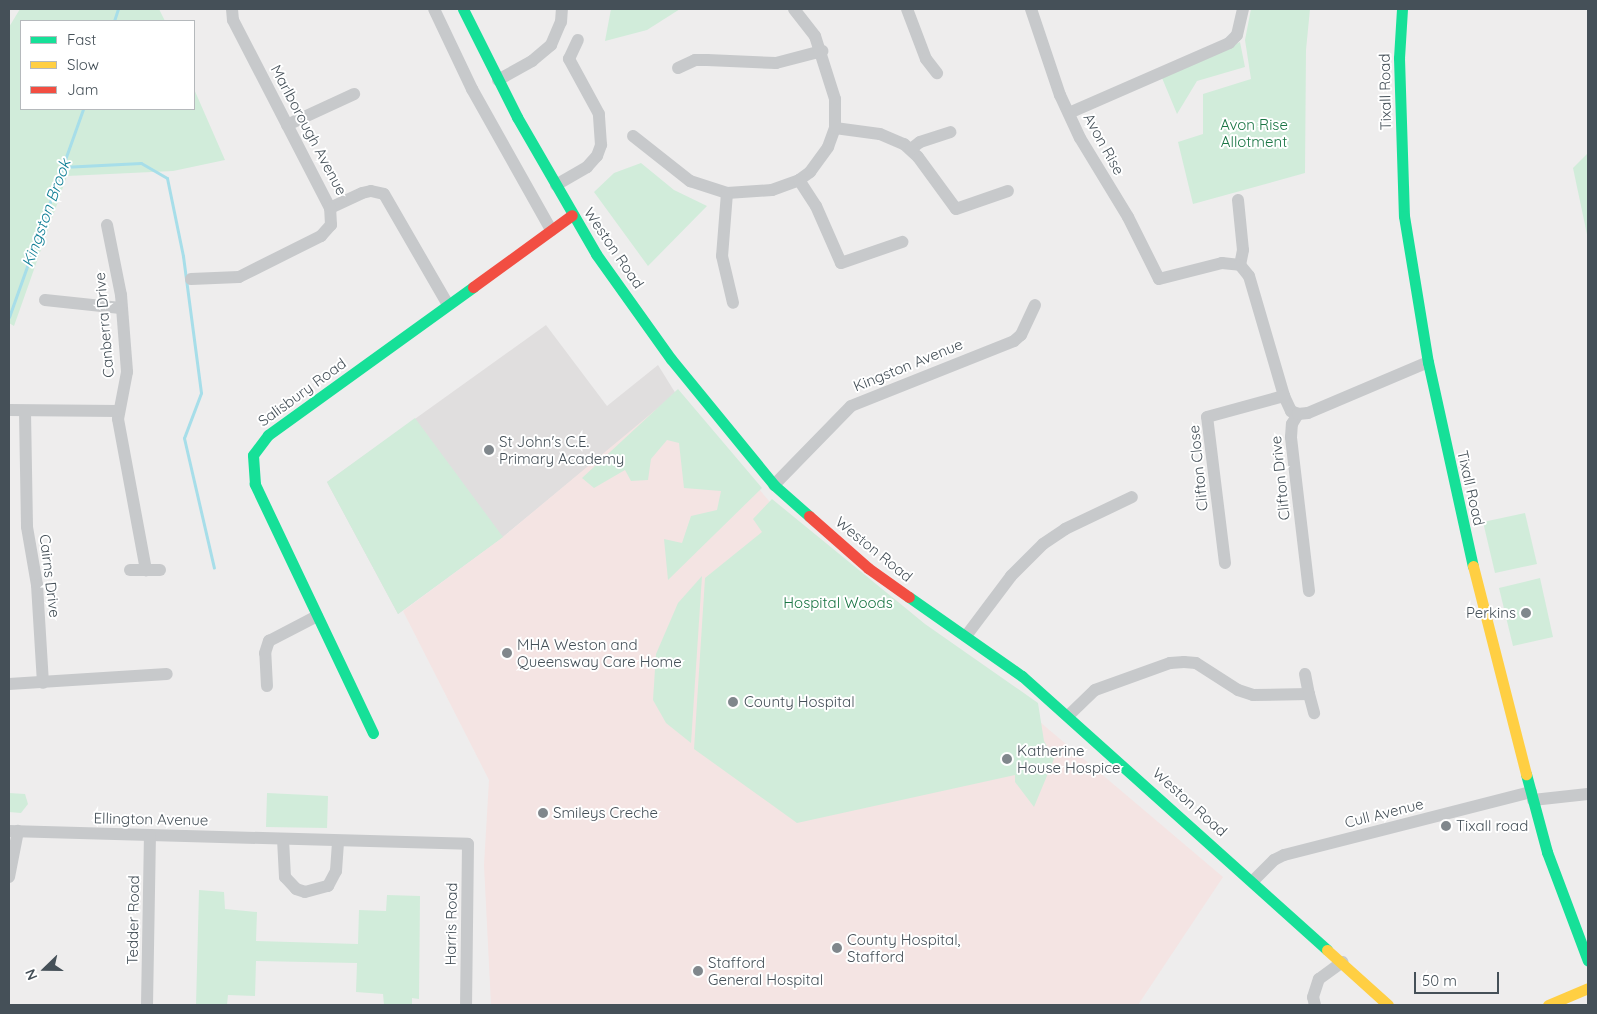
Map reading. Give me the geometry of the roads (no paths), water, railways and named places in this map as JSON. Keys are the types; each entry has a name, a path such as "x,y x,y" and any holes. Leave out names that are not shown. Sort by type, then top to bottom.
{"main road":[{"name":"Weston Road","path":"463,9 498,80 572,215 670,358 774,485 868,568 1022,676 1253,881 1388,1005"},
{"name":"Tixall Road","path":"1402,9 1399,58 1404,216 1428,362 1472,561 1532,796 1547,852 1588,960"},
{"name":"Salisbury Road","path":"373,733 255,484 253,455 268,435 572,215"},
{"path":"1548,1005 1588,988"}],"street":[{"name":"Marlborough Avenue","path":"232,9 233,20 330,208 362,193 371,191 384,194 448,305"},
{"path":"434,9 477,97 551,230"},
{"path":"498,80 532,61 550,45 561,22 562,9"},
{"path":"633,136 690,181 727,193 772,190 799,180 819,162 835,128 835,99 822,51 806,22 794,9"},
{"path":"907,9 926,59 937,73"},
{"path":"1031,9 1069,113"},
{"name":"Avon Rise","path":"1240,265 1222,263 1159,279 1069,113 1229,43 1237,35 1243,9"},
{"path":"556,185 587,167 597,156 601,145 598,114 569,59 578,40"},
{"path":"678,68 695,60 776,63 822,51"},
{"path":"287,125 354,94"},
{"path":"835,128 887,136 910,149 956,209 1008,191"},
{"path":"910,149 920,142 950,132"},
{"path":"799,180 816,206 841,262 902,242"},
{"path":"727,193 722,256 734,303"},
{"path":"1238,200 1243,250 1240,265 1248,276 1284,396 1291,410 1298,414 1308,413 1428,362"},
{"path":"191,279 239,277 321,236 331,225 330,208"},
{"name":"Canberra Drive","path":"107,224 120,282 127,372 118,411 130,498 146,570"},
{"path":"45,300 80,306 121,308"},
{"name":"Kingston Avenue","path":"774,485 851,406 1014,341 1021,335 1035,305"},
{"name":"Clifton Close","path":"1225,563 1207,418 1284,396"},
{"path":"9,410 25,412 118,411"},
{"name":"Cairns Drive","path":"25,412 27,527 37,585 43,683"},
{"name":"Clifton Drive","path":"1298,414 1291,437 1309,591"},
{"path":"966,636 1011,576 1042,544 1064,529 1132,497"},
{"path":"130,570 160,570"},
{"path":"267,686 266,653 269,641 318,616"},
{"path":"1068,716 1095,690 1170,663 1196,663 1238,690 1253,695 1310,694"},
{"path":"9,684 43,683 113,675 167,674"},
{"path":"1306,674 1314,713"},
{"name":"Cull Avenue","path":"1253,881 1274,860 1284,855 1532,796 1588,794"},
{"name":"Ellington Avenue","path":"9,877 13,831 338,842 468,844"},
{"name":"Tedder Road","path":"147,1005 150,835"},
{"path":"283,839 285,877 296,889 305,892 328,886 336,871 338,842"},
{"name":"Harris Road","path":"466,1005 468,844"},
{"path":"1315,1005 1313,997 1319,979 1342,962"}],"waterway":[{"name":"Kingston Brook","path":"114,20 118,9"},
{"name":"Kingston Brook","path":"9,317 83,110"},
{"path":"62,167 141,163 167,178 183,256 201,393 184,438 214,568"}],"place":[{"name":"St John's C.E. Primary Academy","path":"489,450"},
{"name":"Perkins","path":"1526,613"},
{"name":"MHA Weston and Queensway Care Home","path":"507,653"},
{"name":"County Hospital","path":"733,702"},
{"name":"Katherine House Hospice","path":"1007,759"},
{"name":"Smileys Creche","path":"543,813"},
{"name":"Tixall road","path":"1446,826"},
{"name":"County Hospital, Stafford","path":"837,948"},
{"name":"Stafford General Hospital","path":"698,971"}],"park label":[{"name":"Avon Rise Allotment","path":"1254,132"},
{"name":"Hospital Woods","path":"838,603"}]}
